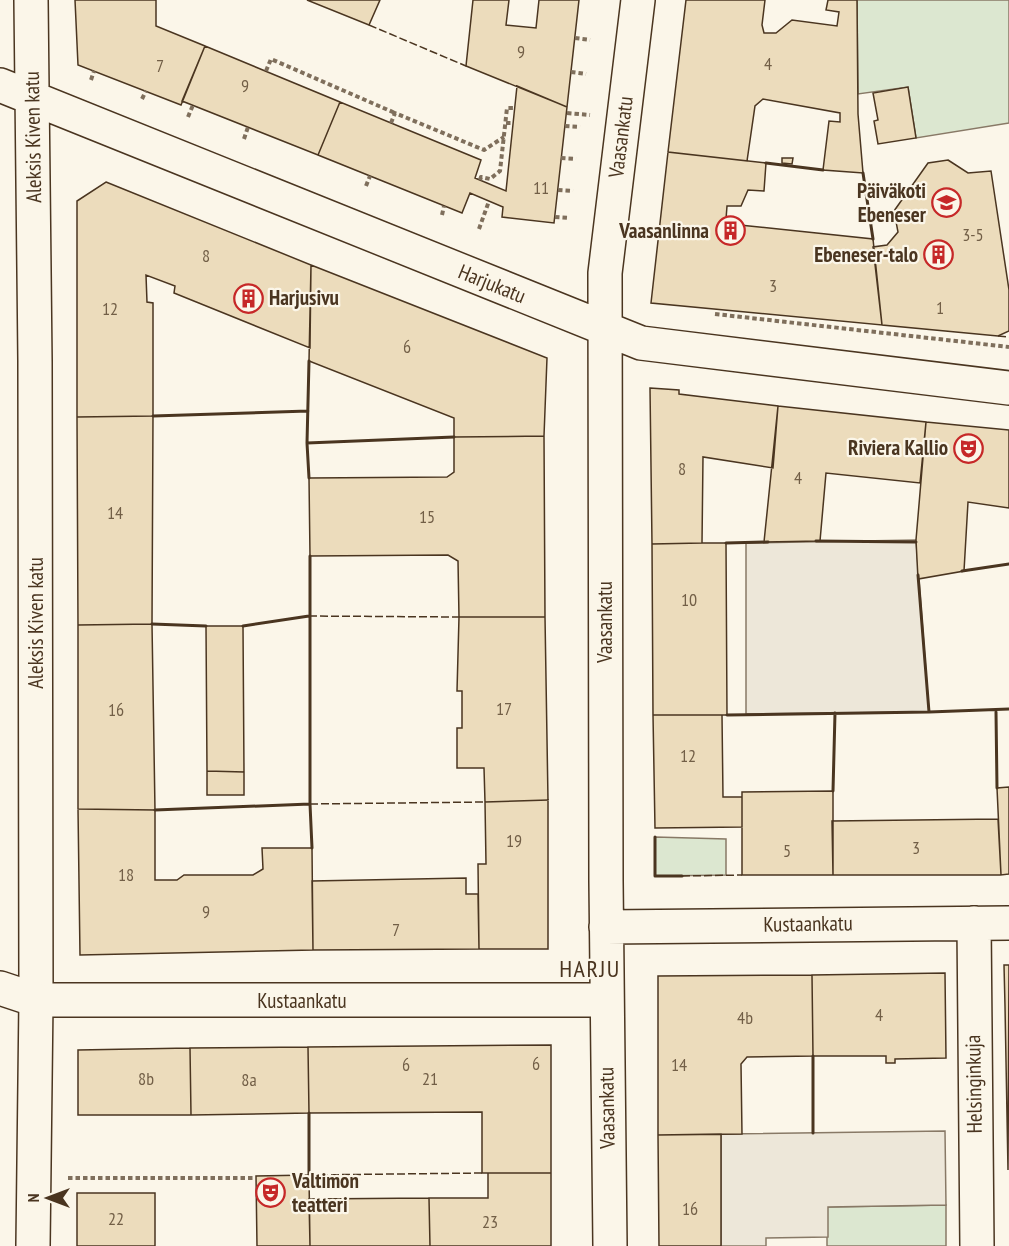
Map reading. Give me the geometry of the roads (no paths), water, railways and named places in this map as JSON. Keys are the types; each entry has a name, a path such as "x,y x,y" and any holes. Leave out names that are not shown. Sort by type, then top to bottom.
{"street":[{"name":"Aleksis Kiven katu","path":"31,0 36,999 33,1246"},
{"name":"Vaasankatu","path":"610,1246 606,1000 605,273 638,0"},
{"name":"Harjukatu","path":"0,85 641,343 1009,388"},
{"name":"Helsinginkuja","path":"974,923 977,1246"},
{"name":"Kustaankatu","path":"606,927 1009,923"},
{"name":"Kustaankatu","path":"0,988 36,999 606,1000"}],"place":[{"name":"Päiväkoti Ebeneser","path":"947,203"},
{"name":"Vaasanlinna","path":"730,231"},
{"name":"Ebeneser-talo","path":"939,255"},
{"name":"Harjusivu","path":"248,298"},
{"name":"Riviera Kallio","path":"969,448"},
{"name":"Valtimon teatteri","path":"271,1193"}],"district":[{"name":"HARJU","path":"590,969"}]}
